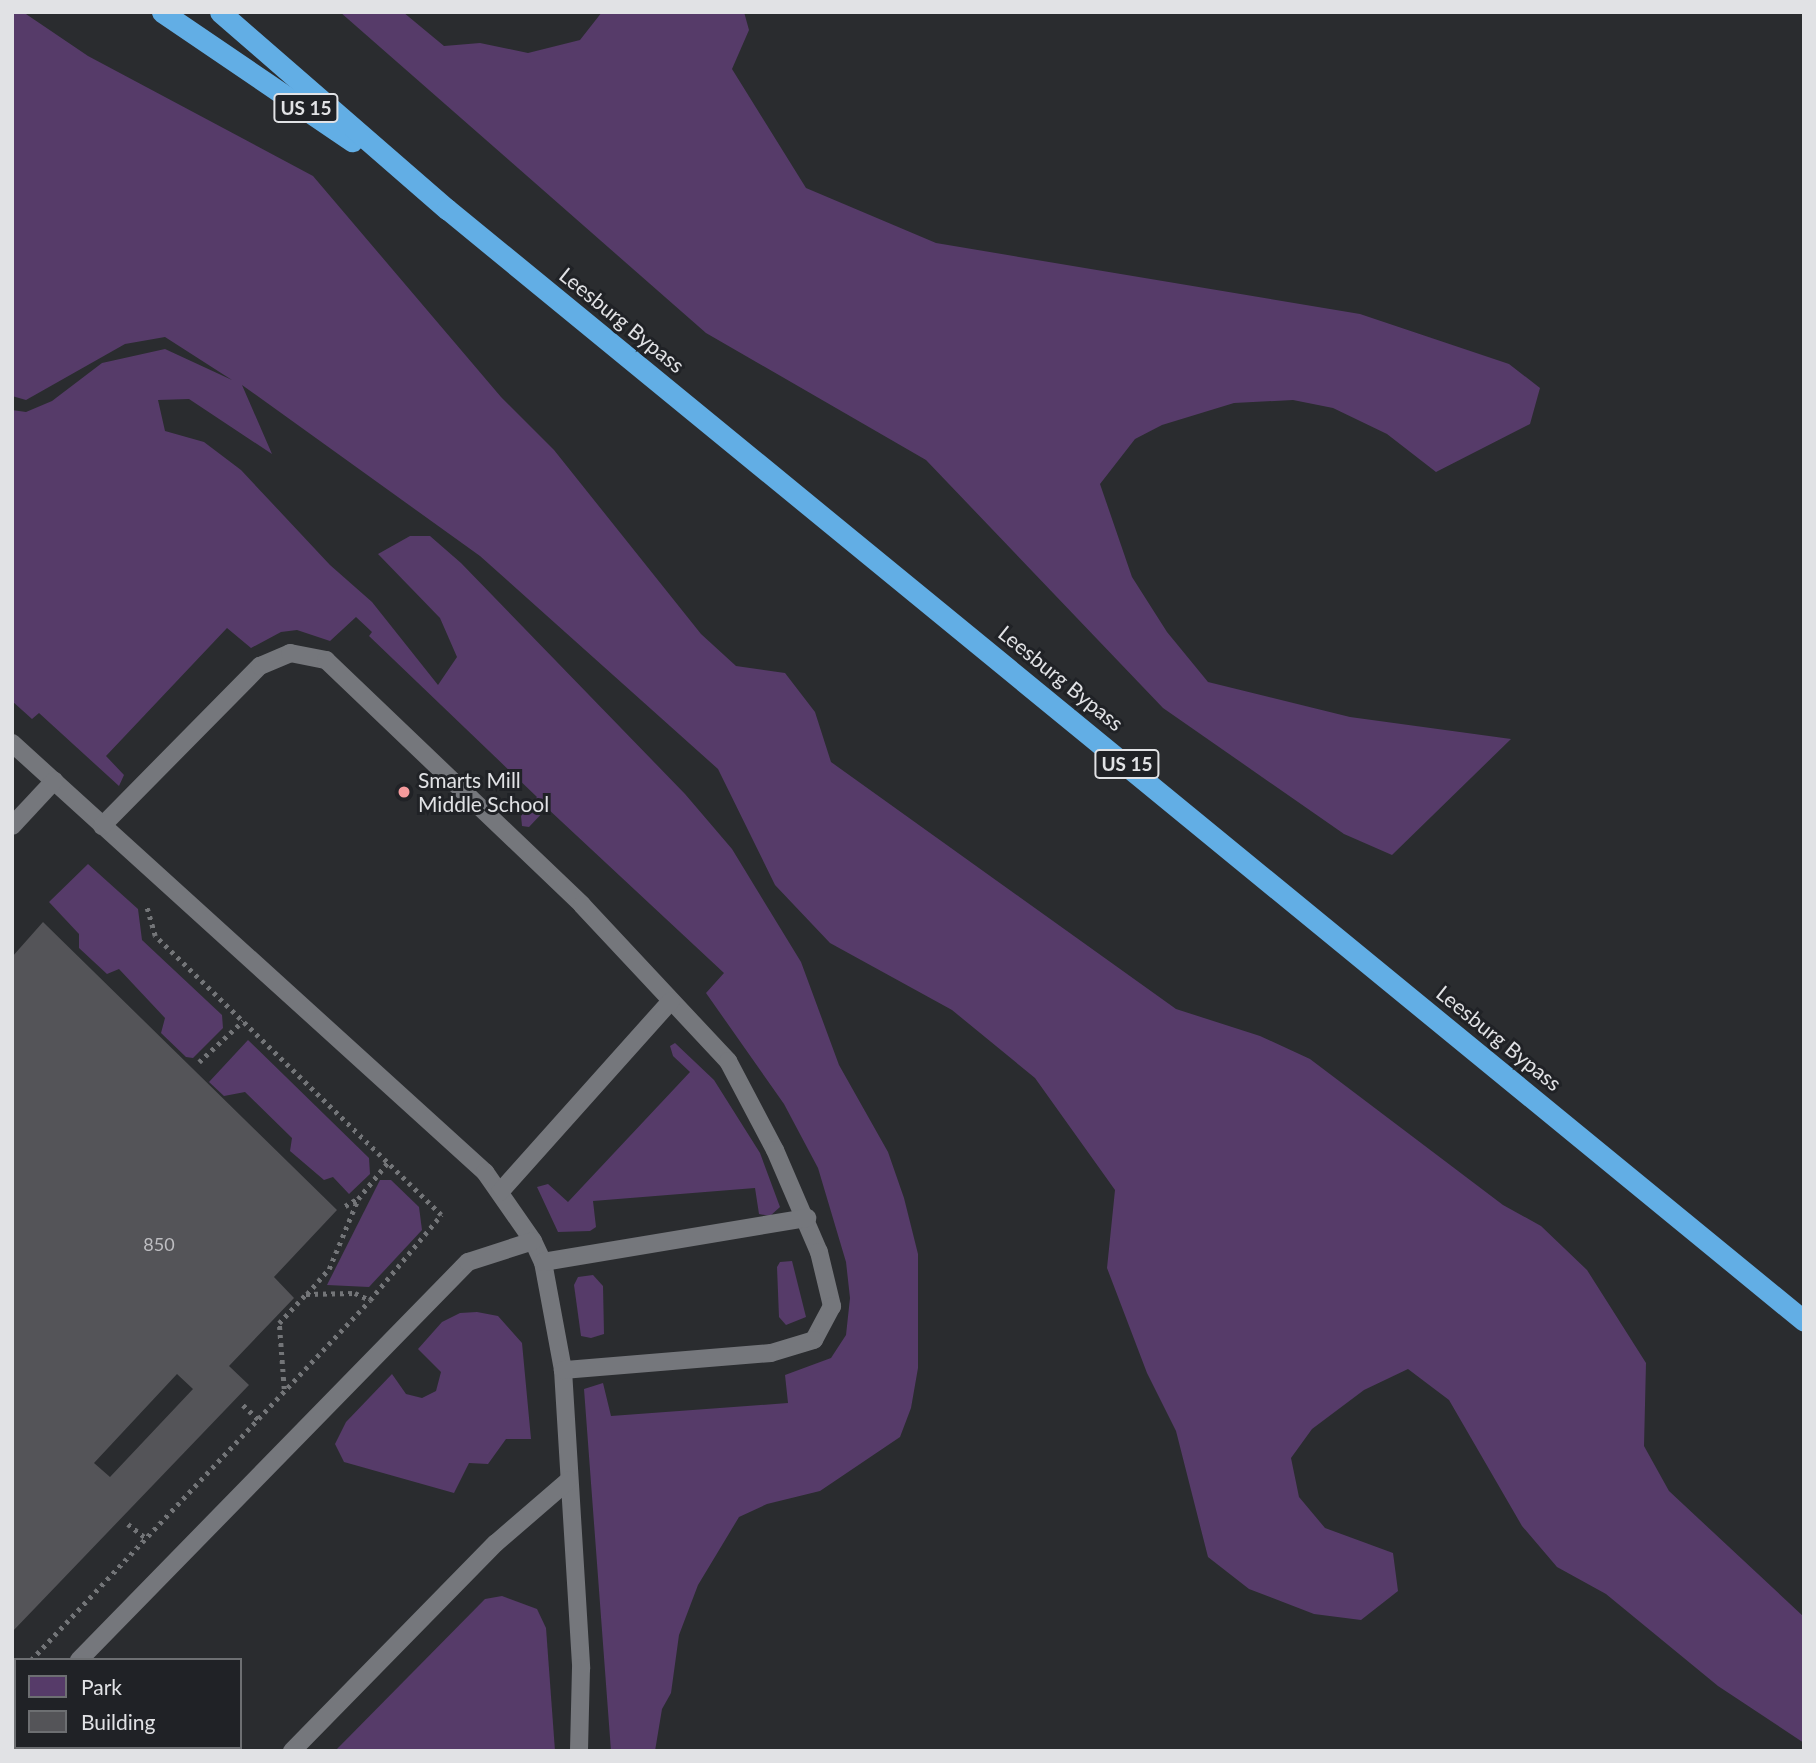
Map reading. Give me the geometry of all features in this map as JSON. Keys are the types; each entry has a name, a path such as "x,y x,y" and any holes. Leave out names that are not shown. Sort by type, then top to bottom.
{"highway":[{"name":"Leesburg Bypass","path":"162,12 447,209"},
{"name":"Leesburg Bypass","path":"220,12 447,209 1804,1321"}],"lane":[{"path":"103,825 260,666 290,653 327,660 361,689 582,905 728,1061 807,1219 832,1306 814,1340 771,1353 563,1370"},
{"path":"12,743 485,1172 533,1241 543,1262 563,1370 581,1668 579,1751"},
{"path":"12,825 54,781"},
{"path":"500,1192 671,1001"},
{"path":"543,1262 807,1219"},
{"path":"81,1658 468,1262 533,1241"},
{"path":"292,1751 496,1544 569,1480"}],"path":[{"path":"33,1658 370,1300 441,1215 389,1161 155,936 146,902 136,893"},
{"path":"199,1062 243,1021"},
{"path":"284,1390 279,1323 329,1269 358,1199 389,1161"},
{"path":"345,1206 358,1199"},
{"path":"306,1294 355,1293 370,1300"},
{"path":"243,1405 258,1419"},
{"path":"128,1524 146,1538"}],"green space":[{"path":"12,12 23,12 88,56 313,176 501,397 554,450 701,634 736,666 785,673 815,712 831,762 1176,1009 1260,1036 1310,1059 1503,1205 1541,1226 1587,1270 1646,1363 1644,1446 1669,1491 1804,1617 1804,1743 1718,1686 1606,1594 1557,1567 1522,1526 1449,1400 1408,1369 1364,1390 1312,1429 1291,1458 1299,1497 1325,1528 1393,1553 1398,1591 1361,1620 1314,1614 1249,1589 1208,1557 1176,1431 1147,1373 1107,1268 1115,1190 1035,1078 952,1010 830,943 775,885 718,769 480,556 242,385 272,454 189,399 158,400 165,431 204,442 241,470 330,565 372,602 438,685 457,657 440,618 378,554 410,536 430,536 461,563 685,794 732,849 801,962 839,1065 888,1152 904,1198 918,1254 918,1368 911,1408 900,1437 820,1491 767,1504 739,1517 698,1585 679,1635 671,1693 662,1709 655,1751 611,1751 584,1389 603,1383 611,1416 788,1403 785,1375 831,1358 846,1335 850,1298 846,1262 818,1168 784,1104 706,993 724,973 547,808 529,827 522,826 521,816 537,797 369,636 372,632 356,617 330,641 297,630 281,632 251,648 227,628 106,756 124,775 119,786 39,713 32,719 12,701 12,410 26,412 52,401 102,363 165,349 232,380 165,337 125,344 26,400 12,396"},
{"path":"340,12 403,12 444,46 480,43 528,53 580,40 602,12 744,12 749,30 732,69 806,188 936,243 1360,314 1509,364 1540,388 1530,424 1436,472 1387,434 1333,408 1293,400 1234,403 1162,425 1135,439 1100,484 1132,577 1167,632 1208,682 1350,717 1511,739 1392,855 1344,834 1163,708 926,460 706,333"},
{"path":"88,864 138,909 142,940 222,1015 223,1028 193,1058 186,1057 161,1033 165,1018 119,969 107,974 79,948 79,934 49,902"},
{"path":"248,1040 369,1158 370,1174 349,1194 333,1177 324,1180 290,1151 292,1138 245,1092 224,1096 209,1082"},
{"path":"675,1043 714,1080 760,1153 780,1207 770,1216 759,1214 755,1188 593,1201 596,1227 590,1231 558,1232 537,1187 548,1184 568,1202 690,1072 673,1056 670,1046"},
{"path":"380,1180 391,1180 419,1207 422,1230 369,1287 327,1285"},
{"path":"792,1261 806,1317 786,1325 779,1317 777,1267 780,1262"},
{"path":"593,1275 603,1286 604,1334 591,1338 581,1336 574,1285 578,1277"},
{"path":"477,1312 498,1316 522,1343 531,1439 506,1439 488,1464 469,1463 454,1493 344,1462 335,1444 346,1422 392,1374 406,1394 422,1398 436,1391 441,1372 418,1349 442,1322 460,1313"},
{"path":"502,1596 537,1609 546,1628 555,1751 335,1751 485,1599"}],"building":[{"path":"43,922 337,1210 274,1277 294,1298 229,1366 249,1385 12,1632 12,957","holes":["177,1374 193,1389 110,1477 94,1463"]}],"place":[{"name":"Smarts Mill Middle School","path":"404,792"}]}
